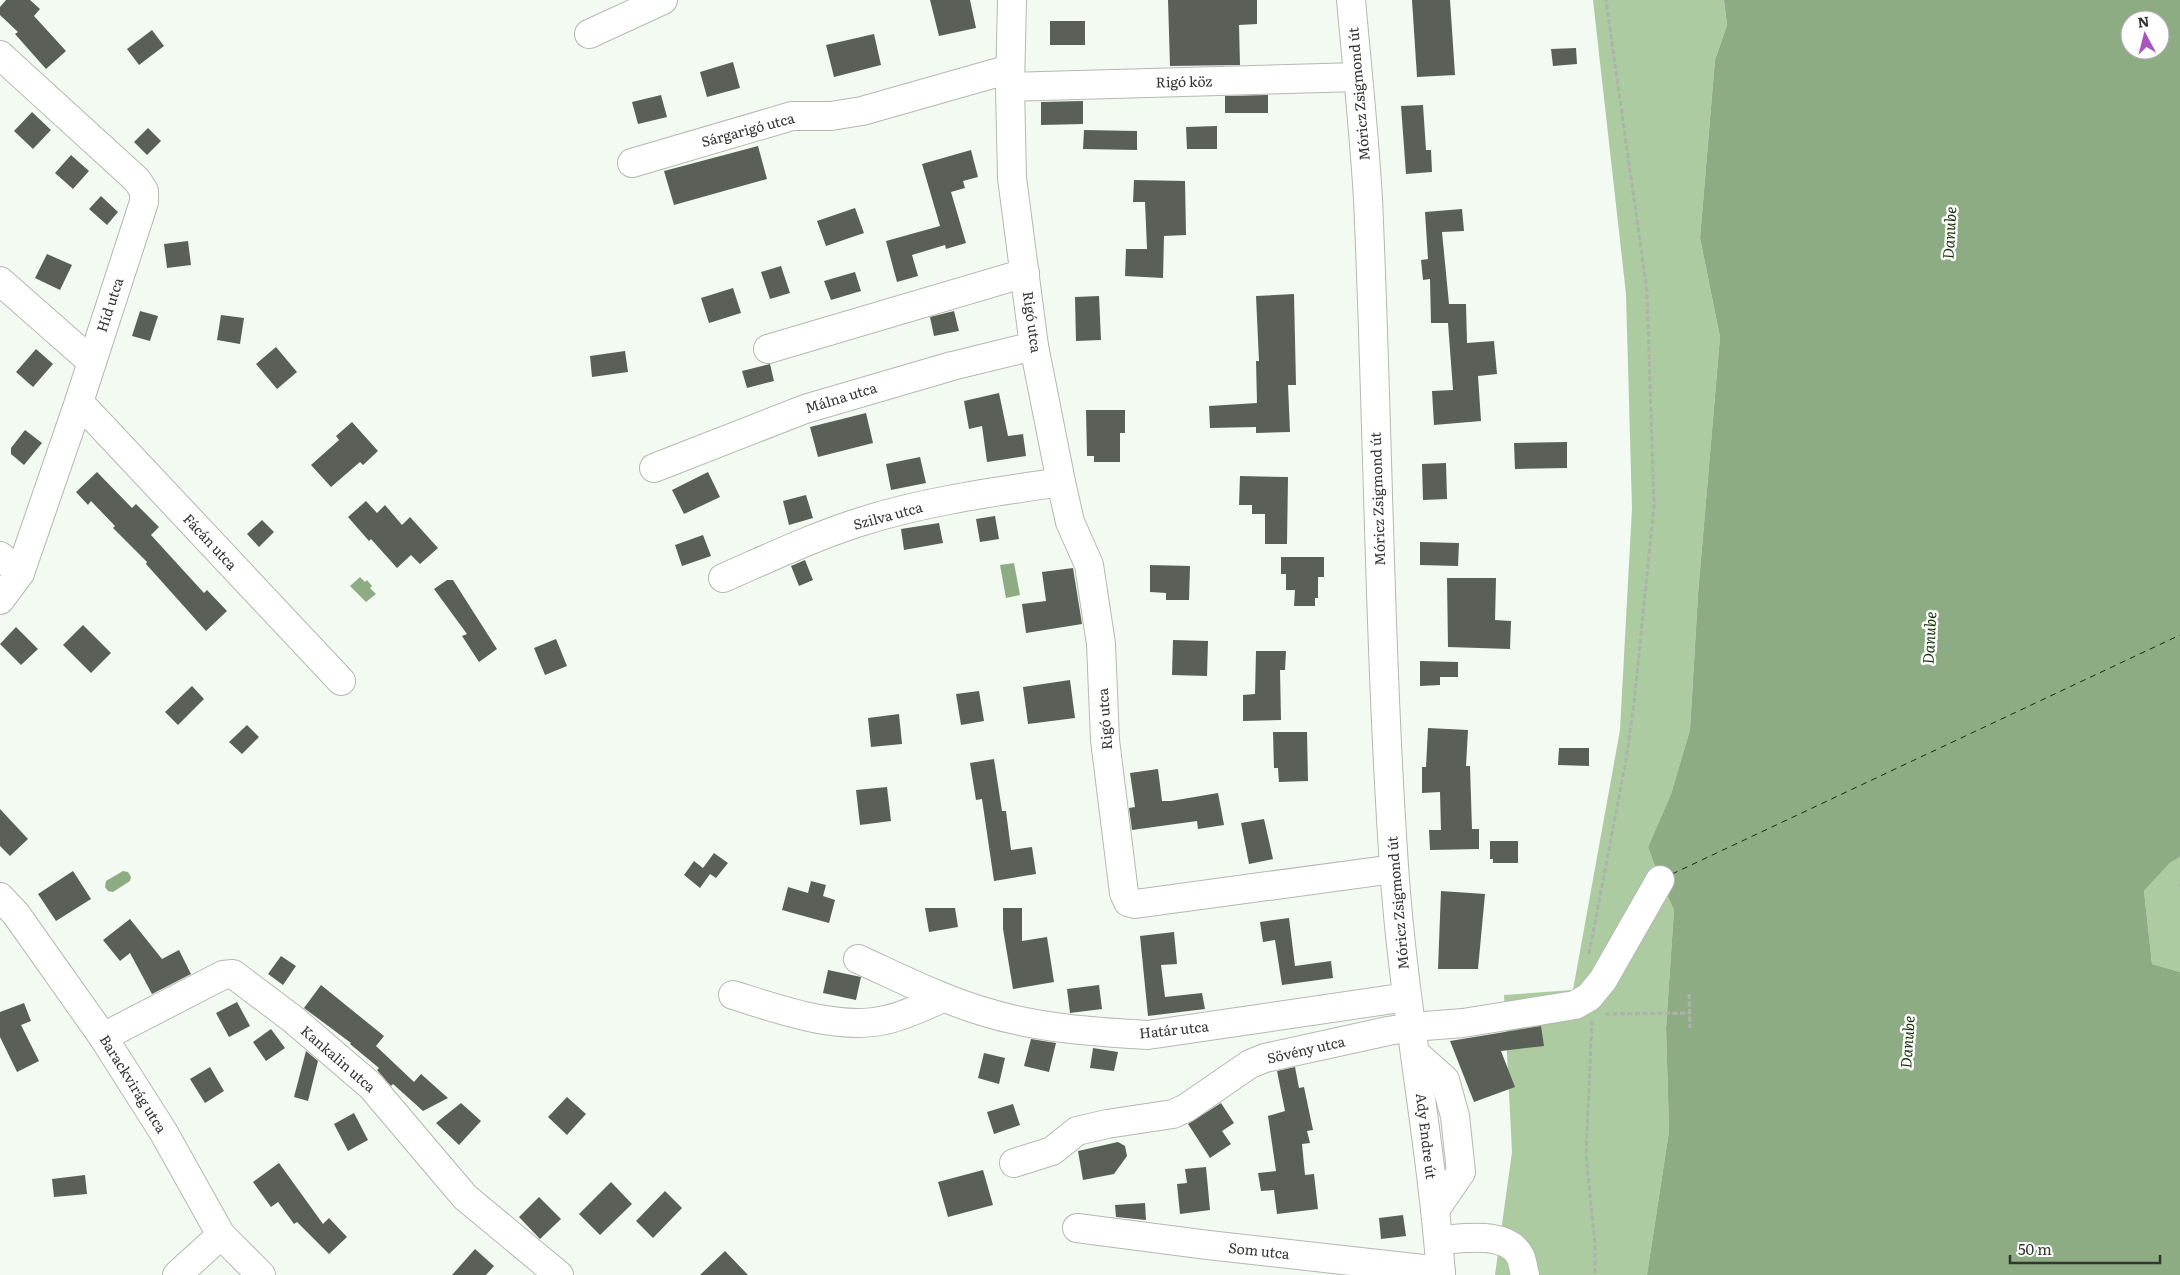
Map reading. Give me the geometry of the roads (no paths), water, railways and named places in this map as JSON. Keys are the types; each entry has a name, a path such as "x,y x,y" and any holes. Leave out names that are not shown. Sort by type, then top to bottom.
{"street":[{"path":"589,34 663,0"},
{"name":"Rigó utca","path":"1012,0 1010,78 1012,178 1034,346 1070,522 1089,565 1101,644 1105,740 1124,893 1128,902 1135,904 1394,869"},
{"name":"Móricz Zsigmond út","path":"1351,0 1368,196 1387,737 1394,869 1408,997"},
{"name":"Híd utca","path":"0,55 138,180 144,191 144,202 79,402 10,565 0,600"},
{"name":"Rigó köz","path":"1010,78 1358,77"},
{"name":"Sárgarigó utca","path":"632,163 792,116 831,116 862,111 1010,78"},
{"name":"Rigó utca","path":"768,349 1025,274"},
{"path":"0,281 92,362"},
{"name":"Málna utca","path":"654,468 804,409 952,366 1034,346"},
{"name":"Fácán utca","path":"79,402 341,681"},
{"name":"Szilva utca","path":"723,578 822,535 862,522 942,502 1062,482"},
{"name":"Sövény utca","path":"1014,1163 1052,1151 1077,1132 1107,1124 1173,1114 1186,1108 1250,1064 1265,1058 1412,1027 1463,1024 1575,1005 1591,1005 1603,980 1660,880"},
{"name":"Barackvirág utca","path":"0,896 16,914 104,1037 164,1133 221,1235 260,1275"},
{"name":"Határ utca","path":"858,958 943,998 986,1013 1078,1030 1148,1035 1408,997"},
{"name":"Kankalin utca","path":"104,1037 223,975 233,974 294,1020 371,1086 465,1197 559,1275"},
{"path":"733,995 768,1006 845,1023 884,1021 908,1014 943,998"},
{"name":"Ady Endre út","path":"1408,997 1439,1240 1441,1273"},
{"name":"Som utca","path":"1077,1228 1441,1273"},
{"path":"177,1275 221,1235"},
{"path":"1439,1240 1491,1238 1510,1244 1520,1256 1525,1275"}],"water":[{"name":"Danube","path":"1724,0 2180,0 2180,857 2170,863 2144,891 2152,964 2180,972 2180,1275 1647,1275 1669,1131 1666,1028 1674,910 1648,847 1671,794 1690,730 1698,594 1720,337 1700,238 1715,60 1727,25"},
{"path":"1014,563 1020,595 1006,598 1000,565"},
{"path":"360,577 365,582 367,580 372,586 370,588 376,594 366,602 350,586"},
{"path":"123,871 128,872 131,877 130,881 113,892 108,891 105,887 106,881"}]}
